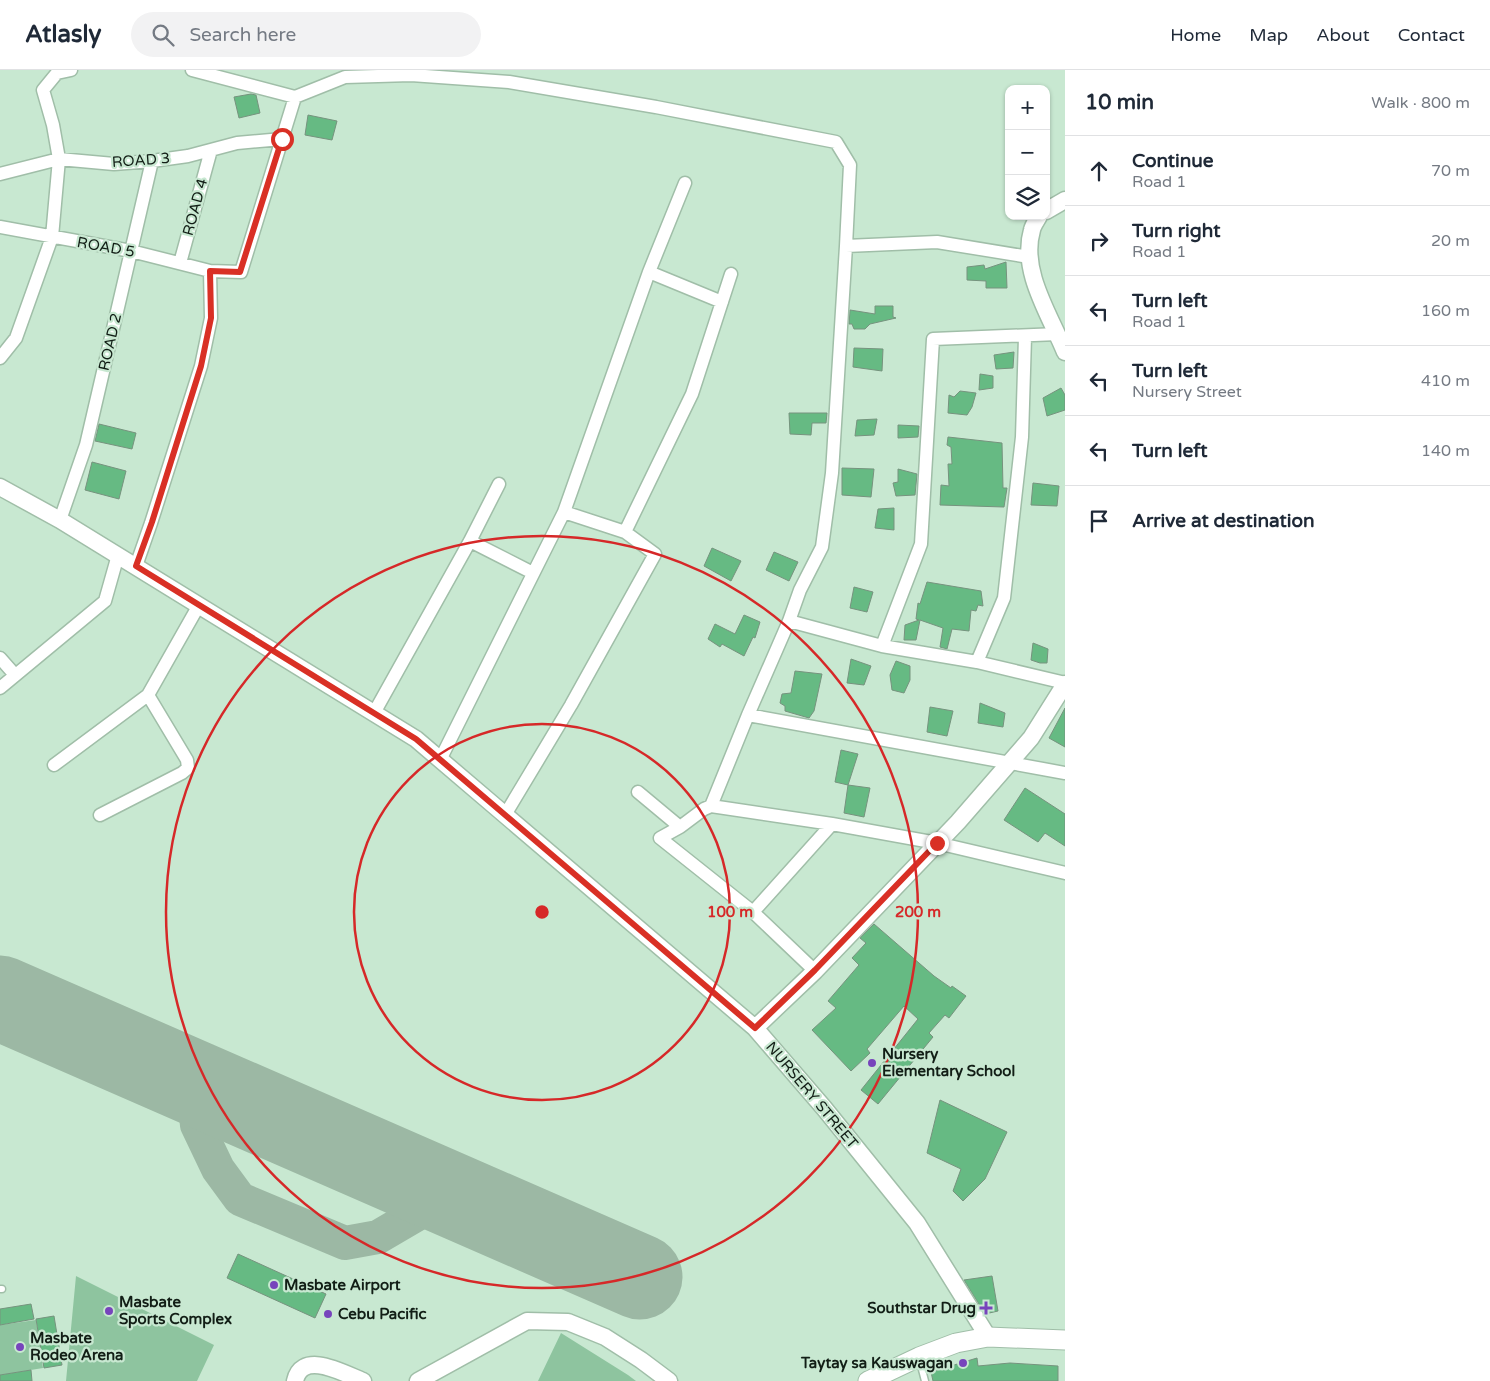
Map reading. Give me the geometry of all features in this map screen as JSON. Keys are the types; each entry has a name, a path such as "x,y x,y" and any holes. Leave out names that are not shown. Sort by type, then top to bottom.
{"main road":[{"path":"1050,209 1065,200"},
{"path":"1037,220 1032,229 1029,257 1038,290 1065,352"},
{"name":"NURSERY STREET","path":"0,487 118,555 416,739 755,1028 824,1108 916,1223 988,1337"},
{"path":"755,1028 815,970 958,822 1031,738 1065,683"},
{"path":"424,1380 527,1321 568,1322 605,1338 641,1360 669,1381"},
{"path":"868,1381 956,1343 988,1337 1065,1340"},
{"path":"295,1381 296,1374 306,1366 320,1365 363,1381"}],"street":[{"path":"0,358 16,338 52,237 59,159 53,125 43,90 57,73 71,70"},
{"path":"192,70 295,97 344,77 412,75 509,82 656,107 836,142 850,165 832,473 822,547 800,590 711,806"},
{"path":"282,139 295,97"},
{"name":"ROAD 3","path":"0,174 59,159 114,164 152,161 188,156 238,143 282,139"},
{"name":"ROAD 5","path":"0,227 131,251 210,271 240,272 282,139"},
{"name":"ROAD 4","path":"180,263 211,150"},
{"name":"ROAD 2","path":"60,520 86,445 152,161"},
{"path":"440,760 564,512 649,272 685,183"},
{"path":"846,246 937,242 1029,257"},
{"path":"136,566 152,522 201,366 211,318 210,271"},
{"path":"649,272 722,302"},
{"path":"625,532 692,394 731,274"},
{"path":"882,646 921,544 933,339 1025,337 1058,334"},
{"path":"977,662 1004,598 1022,437 1025,337"},
{"path":"374,713 499,484"},
{"path":"505,815 571,705 654,554 625,532 564,512"},
{"path":"470,540 533,573"},
{"path":"0,688 105,601 118,555"},
{"path":"54,765 148,695 199,605"},
{"path":"789,620 882,646 977,662 1065,683"},
{"path":"0,658 15,676"},
{"path":"100,815 182,773 188,768 187,760 148,695"},
{"path":"748,715 1065,773"},
{"path":"638,792 680,827"},
{"path":"815,970 753,912 660,838 711,806 832,824 937,843 1065,873"},
{"path":"753,912 832,824"}],"lane":[{"path":"919,1358 925,1381"}],"green space":[{"name":"Masbate Sports Complex","path":"76,1276 214,1345 197,1381 66,1381"},
{"name":"Masbate Rodeo Arena","path":"36,1320 43,1368 0,1375 0,1325"},
{"path":"561,1333 628,1375 636,1381 538,1381"}],"building":[{"path":"256,95 260,113 239,118 234,97"},
{"path":"308,115 337,121 332,140 305,135"},
{"path":"1006,262 1007,288 986,288 986,281 967,280 967,267 984,265 985,269"},
{"path":"875,306 893,306 893,317 896,318 870,324 865,329 854,329 852,324 849,324 850,310 875,314"},
{"path":"854,348 883,349 882,371 853,367"},
{"path":"1014,352 1013,368 996,369 994,355"},
{"path":"980,374 993,376 993,388 979,390"},
{"path":"1061,388 1065,395 1065,410 1047,416 1043,398"},
{"path":"960,391 976,393 972,407 967,415 948,413 949,395 954,397"},
{"path":"789,413 827,413 826,423 812,423 811,435 790,434"},
{"path":"877,419 874,435 855,436 857,420"},
{"path":"99,424 136,433 132,449 95,441"},
{"path":"898,425 919,426 918,437 898,438"},
{"path":"948,437 1002,443 1003,488 1007,488 1004,507 940,505 941,485 949,486 948,464 952,464 951,447 947,445"},
{"path":"92,462 126,471 119,499 85,490"},
{"path":"842,468 874,469 871,497 842,495"},
{"path":"898,469 917,474 915,495 896,496 893,483 898,482"},
{"path":"1033,483 1059,486 1057,506 1031,505"},
{"path":"894,508 894,530 875,528 878,509"},
{"path":"712,548 741,561 731,581 704,566"},
{"path":"774,552 798,562 789,581 766,570"},
{"path":"927,582 981,591 983,606 978,605 976,611 971,610 969,631 952,629 947,649 940,647 943,628 920,620 916,640 904,640 905,625 919,620 916,619 918,603 920,604"},
{"path":"854,587 873,592 867,612 850,608"},
{"path":"744,615 760,622 755,638 753,637 744,656 722,644 720,647 708,639 715,624 735,634"},
{"path":"1033,643 1048,649 1047,663 1031,660"},
{"path":"851,659 871,666 864,685 847,683"},
{"path":"896,661 910,666 910,680 904,693 892,690 890,675"},
{"path":"795,671 822,674 814,711 809,718 785,711 785,706 780,703 782,694 791,693"},
{"path":"980,703 1005,713 1003,727 978,723"},
{"path":"930,707 953,711 947,736 927,732"},
{"path":"1065,708 1065,747 1049,738"},
{"path":"841,750 858,754 848,785 835,782"},
{"path":"848,785 870,788 864,817 844,813"},
{"path":"1025,788 1065,814 1065,846 1045,833 1038,842 1004,820"},
{"name":"Nursery Elementary School","path":"874,924 934,976 966,996 949,1018 945,1015 929,1033 933,1037 878,1104 861,1090 918,1019 904,1006 867,1049 870,1053 851,1071 812,1030 836,1008 828,1001 859,965 852,958 866,943 860,938"},
{"path":"940,1100 1007,1132 985,1179 963,1201 953,1191 961,1169 927,1153"},
{"name":"Masbate Airport","path":"238,1254 326,1294 315,1318 227,1278"},
{"path":"992,1276 998,1311 985,1314 964,1280"},
{"path":"31,1304 34,1319 0,1325 0,1309"},
{"path":"54,1316 62,1365 44,1368 36,1319"},
{"path":"977,1358 978,1366 1010,1363 1058,1366 1058,1381 933,1381 931,1372"},
{"path":"31,1370 32,1381 0,1381 0,1375"}],"taxiway":[{"path":"188,1080 193,1090 197,1125 218,1169 240,1199 345,1243 378,1237 419,1213 423,1200 418,1180"},
{"path":"197,1125 206,1109 227,1097"},
{"path":"419,1213 461,1199"}],"runway":[{"path":"0,998 640,1277"}],"place":[{"name":"Nursery Elementary School","path":"872,1063"},
{"name":"Masbate Airport","path":"274,1285"},
{"name":"Southstar Drug","path":"986,1308"},
{"name":"Masbate Sports Complex","path":"109,1311"},
{"name":"Cebu Pacific","path":"328,1314"},
{"name":"Masbate Rodeo Arena","path":"20,1347"},
{"name":"Taytay sa Kauswagan","path":"963,1363"}],"route":[{"path":"282,139 240,272 210,271 211,318 201,366 152,522 136,566 416,739 755,1028 815,970 937,843"}]}
